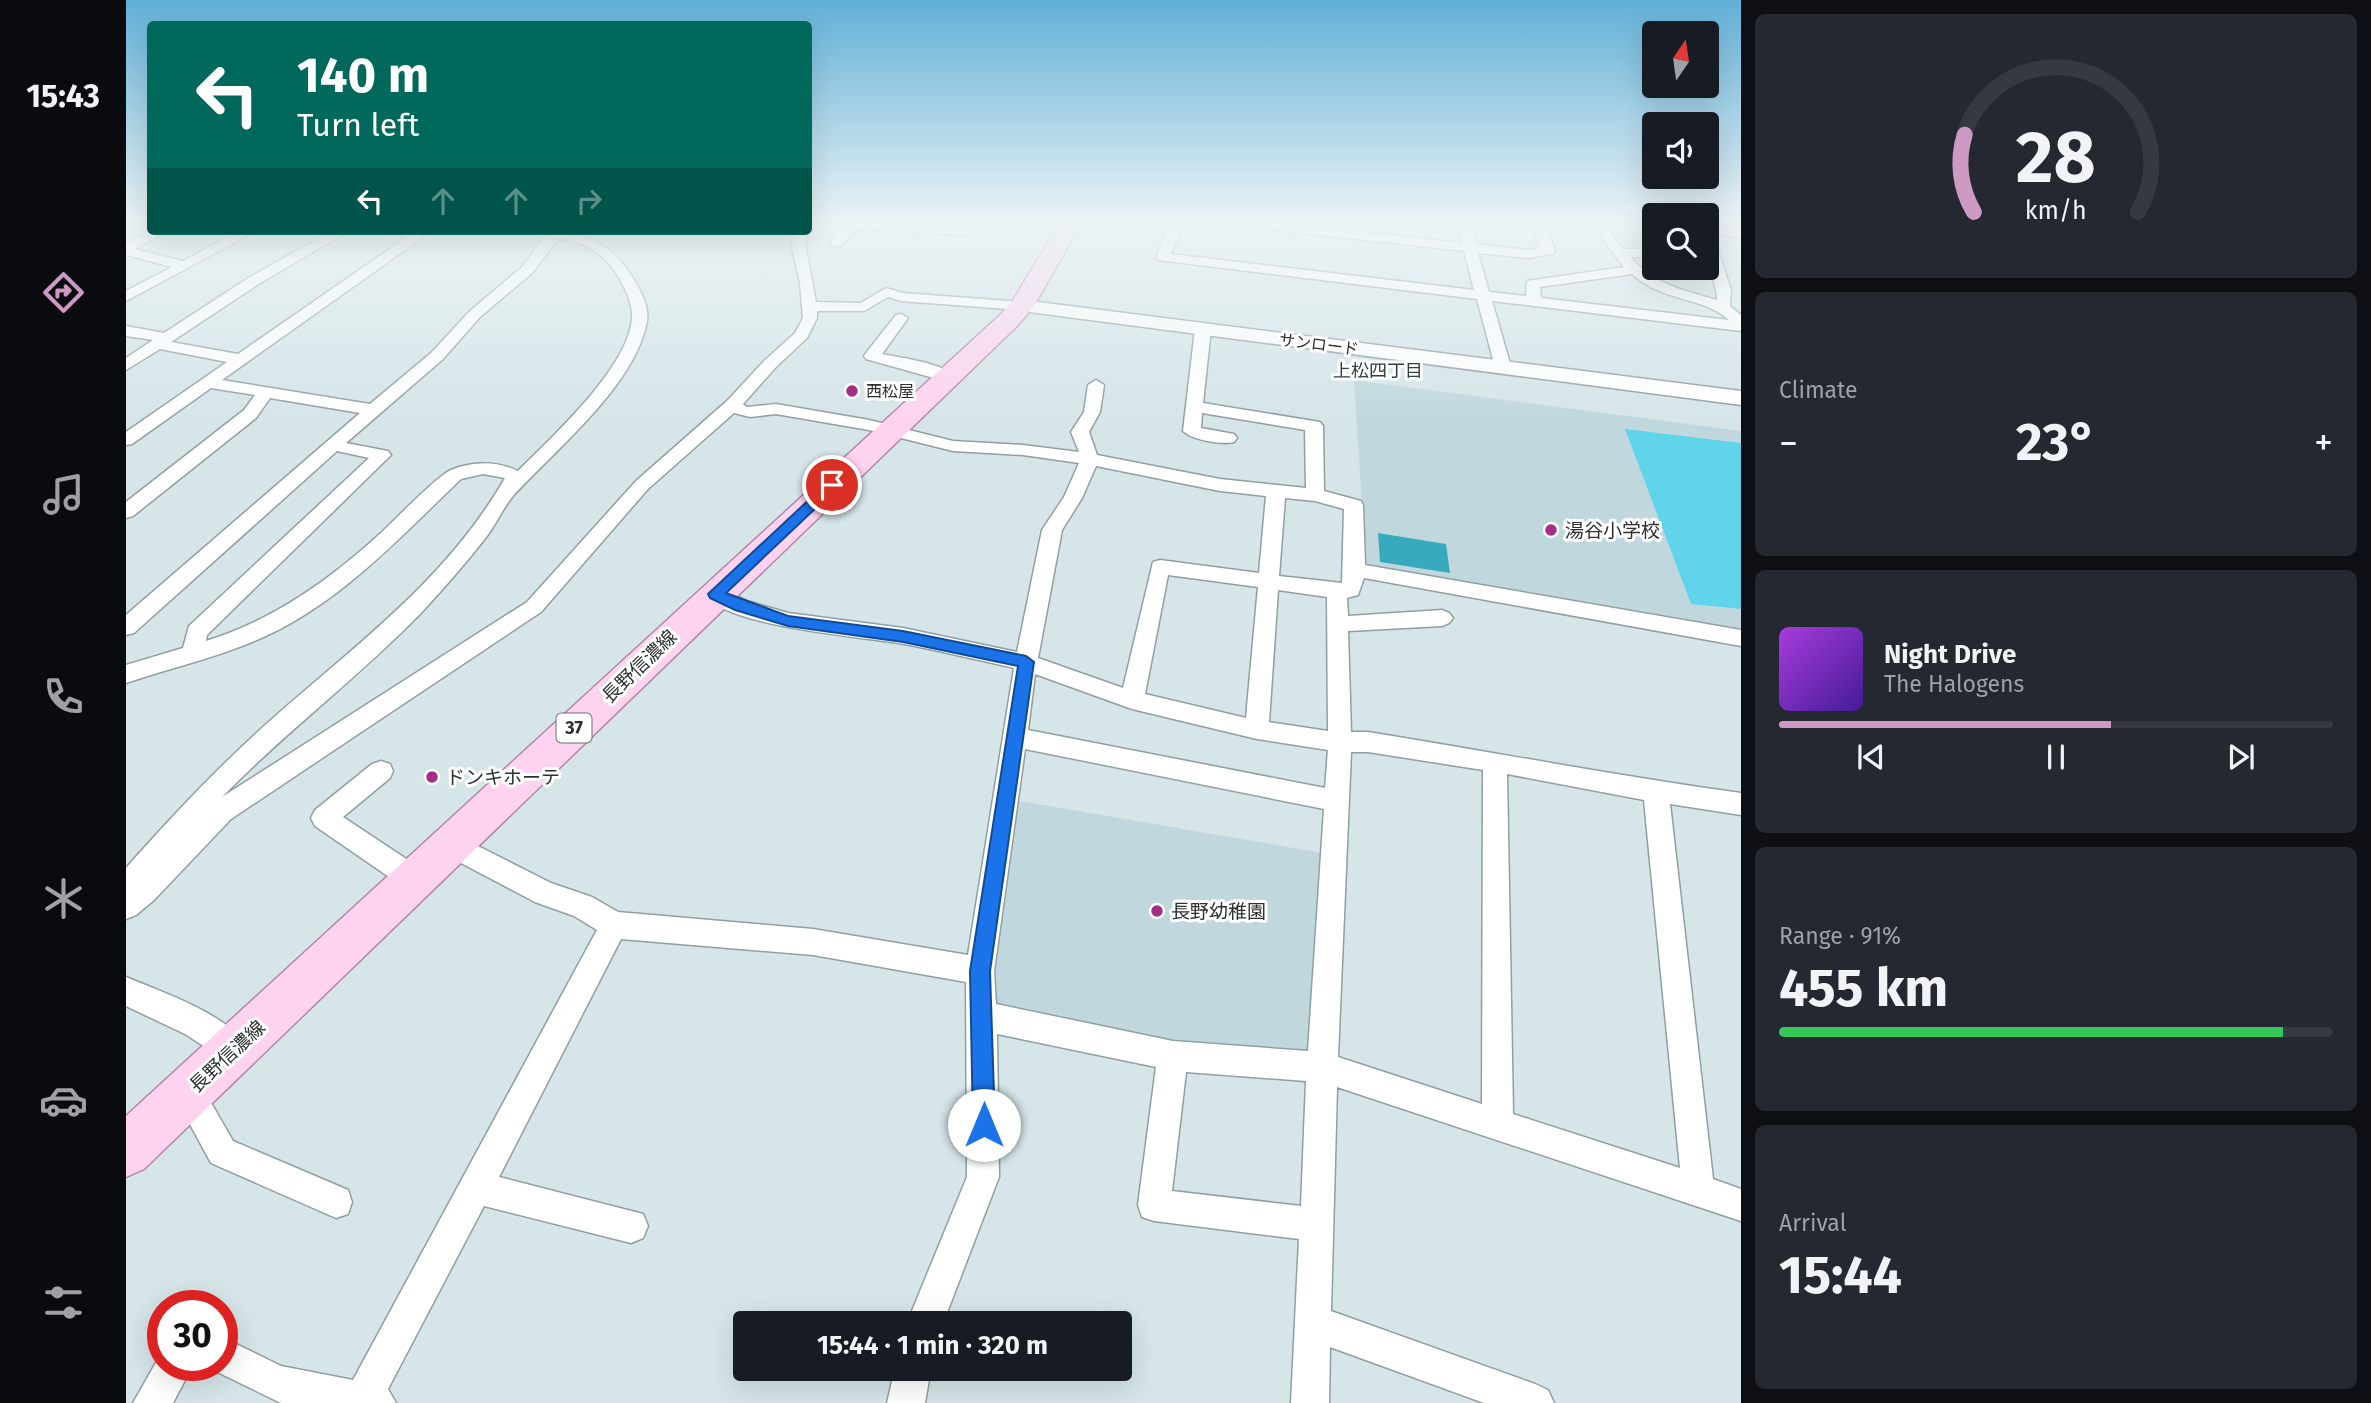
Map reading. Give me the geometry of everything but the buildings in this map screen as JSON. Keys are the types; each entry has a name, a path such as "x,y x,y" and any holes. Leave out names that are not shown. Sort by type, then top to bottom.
{"main road":[{"name":"長野信濃線","path":"126,1151 948,377 1022,306 1032,288"}],"street":[{"path":"126,365 242,288"},
{"path":"126,440 345,288"},
{"path":"126,627 332,444 437,356 475,314 505,288"},
{"path":"126,886 273,732 342,674 472,543 507,493 610,380 629,349 640,322 638,305 631,288"},
{"path":"126,906 145,891 222,811 534,607 642,485 734,404 770,364 802,335 810,318 806,288"},
{"path":"1423,288 1741,325"},
{"path":"1483,288 1503,368"},
{"path":"1533,288 1535,302"},
{"path":"1664,288 1671,293 1724,305 1741,325"},
{"path":"1724,288 1724,305"},
{"path":"809,306 864,307 886,292 901,297 1022,306"},
{"name":"サンロード","path":"1022,306 1741,398"},
{"path":"901,318 872,356 948,377"},
{"path":"1203,329 1192,431 1228,438"},
{"path":"126,331 243,360"},
{"path":"211,383 373,410"},
{"path":"930,1311 983,1177 980,971 1024,739 1031,663 1052,530 1073,498 1090,460 1080,432 1092,412 1096,385"},
{"path":"126,512 250,414 265,393"},
{"path":"734,404 742,411 776,409 891,430 953,446 1023,450 1220,485 1315,495 1354,505 1352,532 1356,570 1351,590 1337,591 1270,583 1160,567 1132,701"},
{"path":"1195,407 1314,426 1315,495"},
{"path":"192,655 197,632 383,455 332,444"},
{"path":"126,674 241,638 301,607 351,572 455,475 483,468 502,470 515,476 507,493"},
{"path":"1257,730 1276,492"},
{"path":"1356,570 1741,638"},
{"path":"1310,1403 1322,1067 1340,743 1337,591"},
{"path":"715,594 740,606 788,621 903,636 1031,663 1132,701 1257,730 1340,743 1368,742 1741,804"},
{"path":"1338,624 1442,618"},
{"path":"1024,739 1336,801"},
{"path":"1495,762 1498,1124"},
{"path":"381,771 324,818 414,879"},
{"path":"1656,792 1698,1191"},
{"path":"452,845 544,893 582,906 614,925 813,942 980,971"},
{"path":"238,1363 277,1384 370,1401 476,1188 614,925"},
{"path":"126,991 193,1021 233,1050"},
{"path":"981,1016 1172,1056 1322,1067 1741,1205"},
{"path":"1172,1056 1154,1205 1318,1225"},
{"path":"188,1093 222,1152 336,1202"},
{"path":"476,1188 631,1226"},
{"path":"1314,1323 1535,1403"},
{"path":"152,1403 165,1381"},
{"path":"906,1403 910,1381"}],"shaded area":[{"name":"湯谷小学校","path":"1354,380 1741,431 1741,634 1371,570 1360,555 1362,504"},
{"path":"1625,429 1741,443 1741,609 1691,604"},
{"path":"1378,533 1446,544 1450,573 1380,562"},
{"name":"長野幼稚園","path":"1015,800 1323,853 1310,1052 1173,1049 988,1009"}],"place":[{"name":"西松屋","path":"852,391"},
{"name":"湯谷小学校","path":"1551,530"},
{"name":"ドンキホーテ","path":"432,777"},
{"name":"長野幼稚園","path":"1157,911"}],"district":[{"name":"上松四丁目","path":"1378,371"}],"route":[{"path":"832,485 715,594 740,606 788,621 903,636 1026,662 980,971 984,1125"}]}
